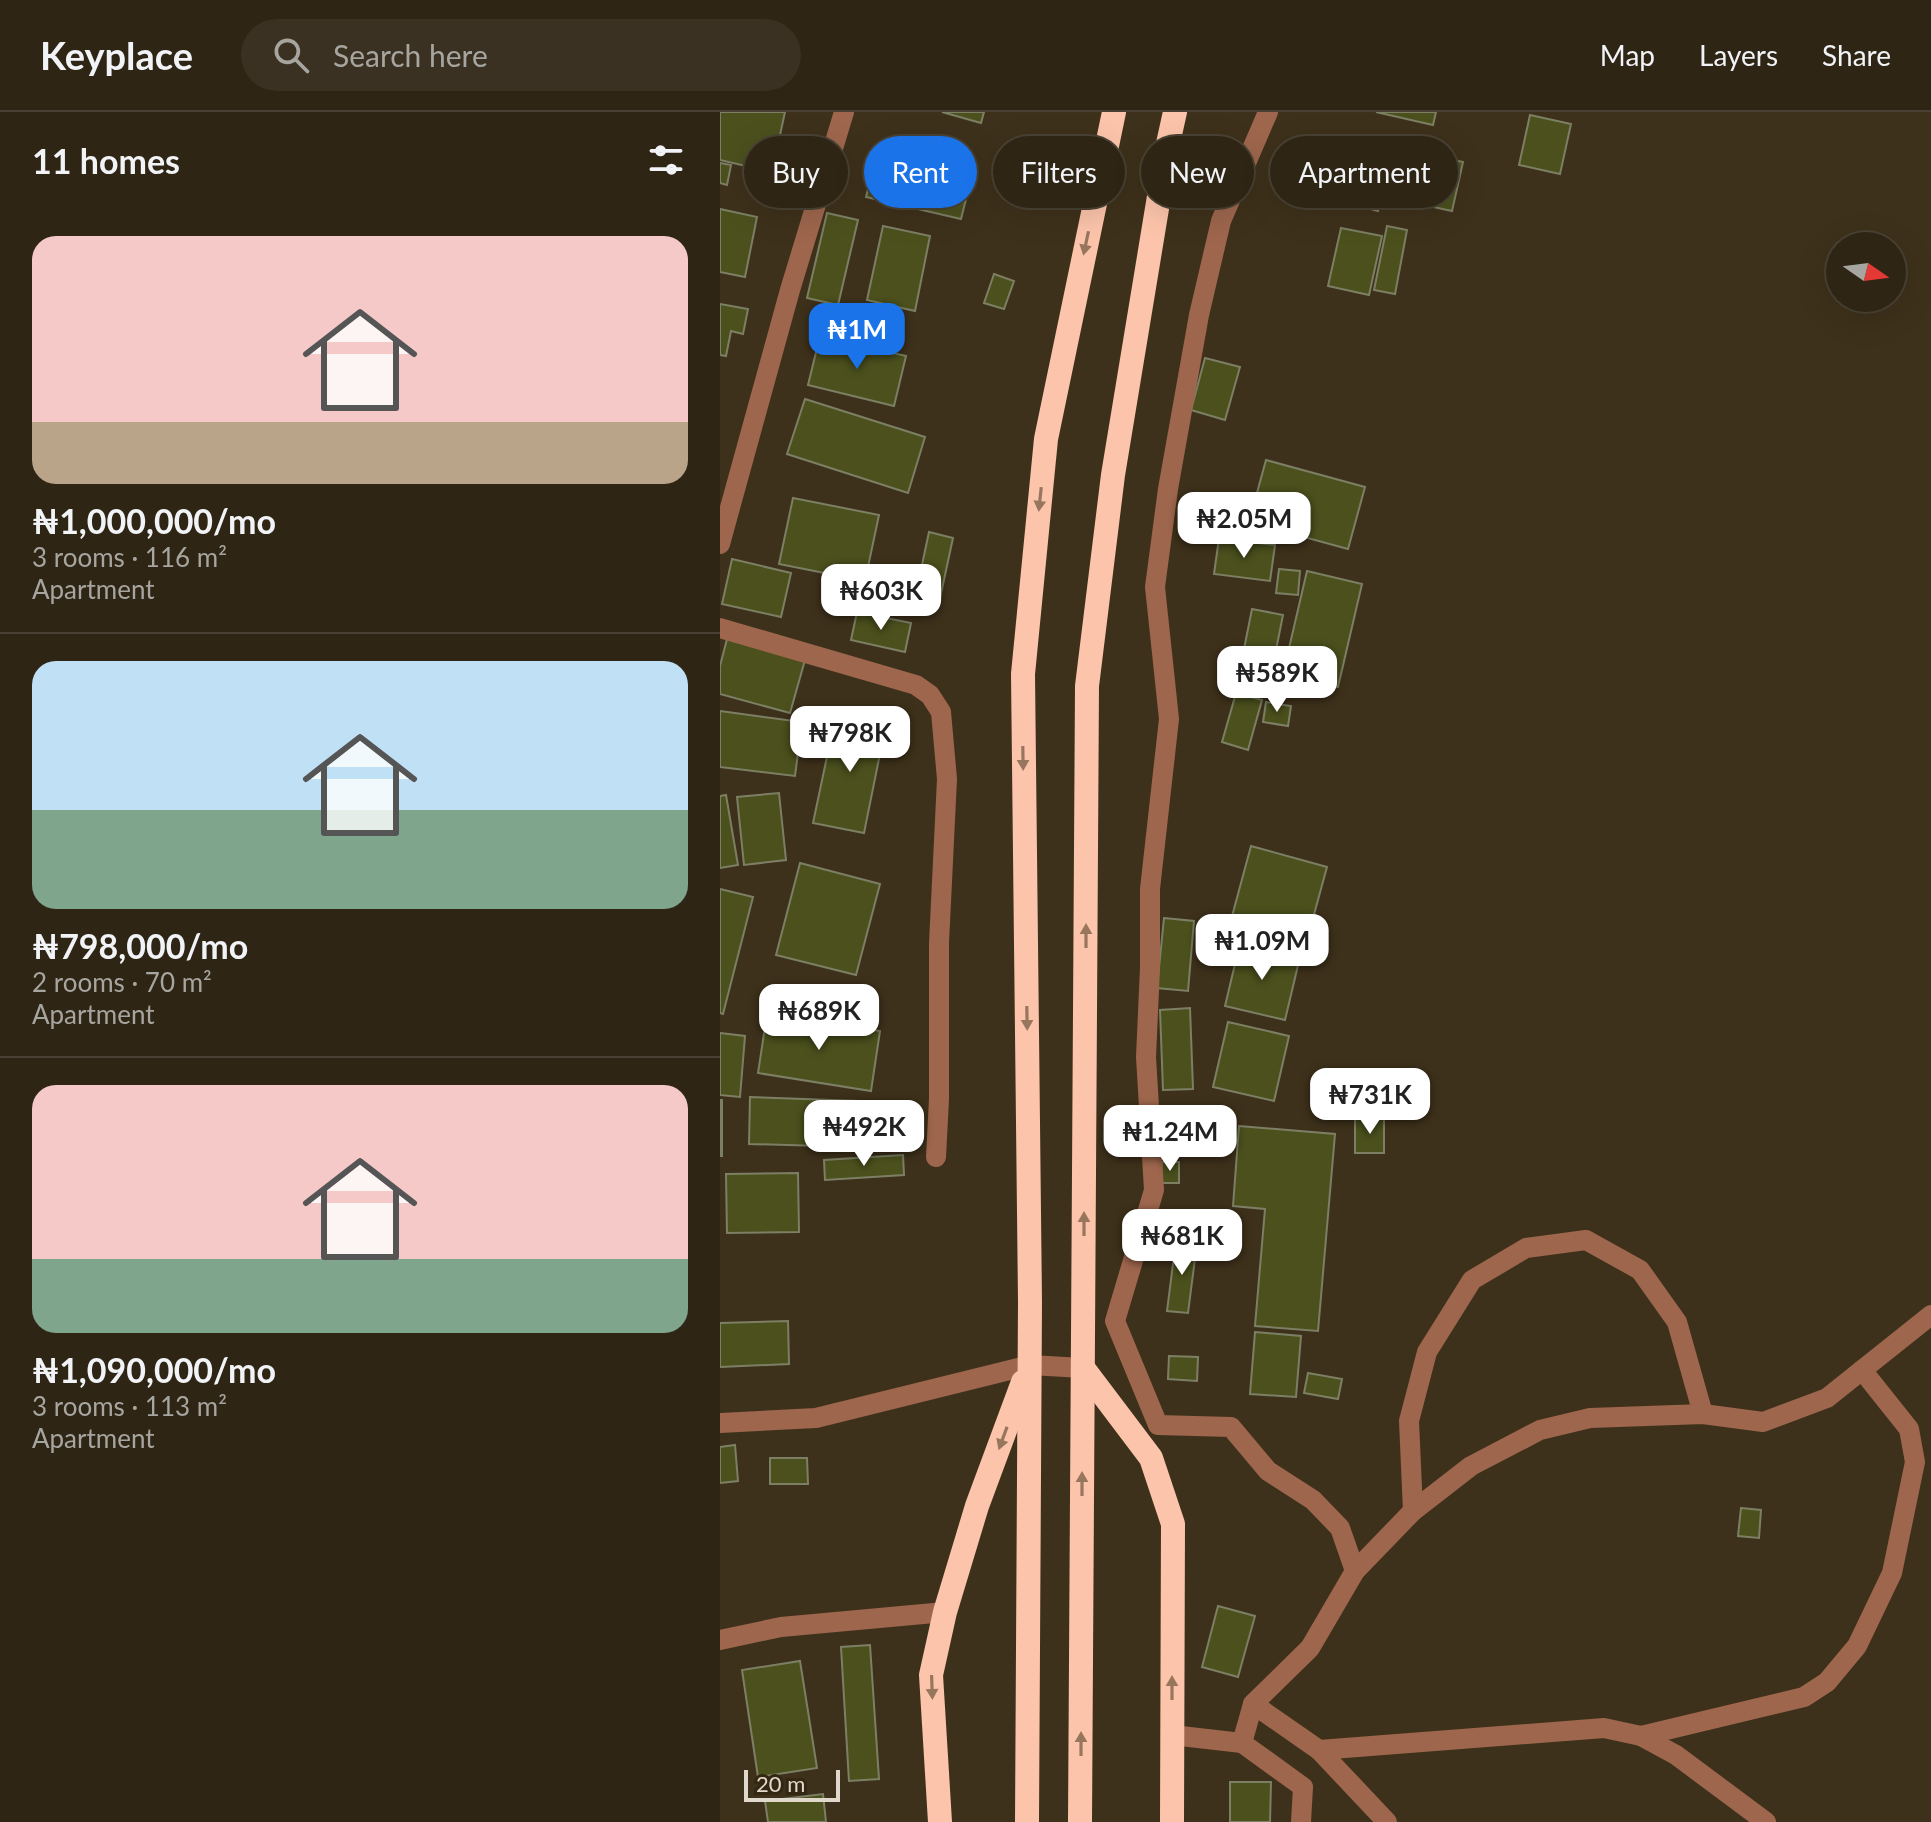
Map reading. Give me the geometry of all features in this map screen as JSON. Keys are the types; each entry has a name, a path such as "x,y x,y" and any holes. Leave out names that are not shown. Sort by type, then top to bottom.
{"highway":[{"path":"1027,1822 1030,1365 1023,674 1046,439 1114,112"},
{"path":"1080,1822 1087,686 1113,475 1175,112"},
{"path":"940,1822 931,1675 945,1612 977,1506 1030,1365"},
{"path":"1083,1368 1151,1458 1173,1524 1172,1822"}],"street":[{"path":"720,544 790,290 844,112"},
{"path":"1268,112 1221,221 1211,262 1168,489 1155,587 1169,719 1150,889 1146,1057 1154,1190 1115,1321 1158,1425 1231,1427 1268,1471 1313,1500 1340,1528 1355,1571"},
{"path":"720,628 916,685 930,695 941,712 947,779 939,943 936,1157"},
{"path":"1413,1511 1409,1421 1427,1352 1472,1280 1526,1248 1586,1240 1640,1270 1677,1322 1703,1414"},
{"path":"1242,1743 1253,1704 1310,1648 1355,1571 1413,1511 1471,1466 1540,1430 1590,1418 1703,1414 1763,1422 1827,1398 1931,1315"},
{"path":"720,1423 816,1418 1030,1365 1083,1368"},
{"path":"1641,1736 1804,1697 1827,1682 1857,1646 1892,1573 1915,1462 1909,1429 1862,1370"},
{"path":"720,1640 781,1627 945,1612"},
{"path":"1253,1704 1319,1750 1387,1822"},
{"path":"1319,1750 1604,1728 1641,1736 1676,1755 1766,1822"},
{"path":"1172,1735 1242,1743 1303,1787 1301,1822"}],"building":[{"path":"720,112 785,112 780,136 744,136 744,166 720,160"},
{"path":"942,112 984,112 981,123"},
{"path":"1376,112 1436,112 1433,125"},
{"path":"1530,115 1571,124 1560,174 1519,165"},
{"path":"1458,161 1463,162 1458,184"},
{"path":"720,163 731,165 727,185 720,183"},
{"path":"914,208 964,208 961,219"},
{"path":"720,209 757,217 745,277 720,272"},
{"path":"827,213 858,220 838,305 807,298"},
{"path":"883,226 930,236 915,311 867,300"},
{"path":"1387,226 1407,230 1395,294 1374,290"},
{"path":"1341,228 1382,236 1369,295 1328,286"},
{"path":"994,274 1014,281 1004,309 984,303"},
{"path":"720,304 748,309 743,334 731,331 726,356 720,355"},
{"path":"820,336 906,356 894,406 808,385"},
{"path":"1205,358 1240,367 1225,420 1191,410"},
{"path":"805,399 925,437 908,493 787,454"},
{"path":"1266,460 1365,487 1348,549 1249,522"},
{"path":"793,498 879,515 865,581 779,564"},
{"path":"929,532 953,538 939,603 915,598"},
{"path":"1219,538 1275,545 1270,581 1214,574"},
{"path":"732,559 791,573 781,617 722,604"},
{"path":"1279,569 1300,571 1298,595 1276,593"},
{"path":"1307,571 1362,584 1338,687 1283,674"},
{"path":"1252,609 1283,615 1272,670 1241,664"},
{"path":"857,612 911,623 905,652 851,640"},
{"path":"727,639 805,660 790,713 720,694 720,666"},
{"path":"1236,693 1262,700 1248,750 1222,742"},
{"path":"1266,702 1291,706 1288,726 1263,722"},
{"path":"720,711 802,722 795,776 720,767"},
{"path":"836,714 886,724 864,833 813,823"},
{"path":"779,793 786,860 744,865 737,797"},
{"path":"726,795 738,865 720,868 720,796"},
{"path":"1251,846 1327,867 1307,940 1231,920"},
{"path":"800,863 880,884 856,975 776,955"},
{"path":"720,889 753,897 723,1014 720,1013"},
{"path":"1164,918 1194,921 1188,991 1157,988"},
{"path":"1240,943 1300,957 1285,1020 1225,1006"},
{"path":"1190,1008 1193,1089 1163,1090 1160,1010"},
{"path":"767,1014 880,1031 871,1091 758,1073"},
{"path":"1228,1022 1289,1036 1274,1101 1213,1087"},
{"path":"720,1033 745,1036 740,1097 720,1095"},
{"path":"750,1097 859,1101 857,1147 749,1144"},
{"path":"722,1100 722,1156 720,1156"},
{"path":"1355,1118 1384,1118 1384,1153 1355,1153"},
{"path":"1239,1126 1335,1134 1318,1331 1255,1326 1265,1209 1233,1206"},
{"path":"903,1155 904,1175 825,1180 824,1160"},
{"path":"1162,1162 1179,1162 1179,1183 1161,1183"},
{"path":"798,1173 799,1232 727,1233 726,1174"},
{"path":"1176,1240 1197,1243 1188,1313 1167,1311"},
{"path":"788,1321 789,1364 720,1367 720,1323"},
{"path":"1255,1332 1301,1336 1296,1397 1250,1394"},
{"path":"1169,1356 1198,1357 1197,1381 1168,1379"},
{"path":"1308,1373 1342,1379 1338,1399 1304,1393"},
{"path":"735,1445 738,1481 720,1483 720,1447"},
{"path":"770,1458 807,1458 808,1484 770,1484"},
{"path":"1741,1508 1761,1510 1759,1538 1738,1536"},
{"path":"1218,1606 1255,1616 1238,1677 1202,1667"},
{"path":"870,1645 879,1779 849,1781 841,1647"},
{"path":"800,1661 817,1768 758,1777 742,1670"},
{"path":"1230,1782 1271,1782 1270,1822 1230,1822"},
{"path":"823,1794 826,1822 768,1822 765,1801"}]}
